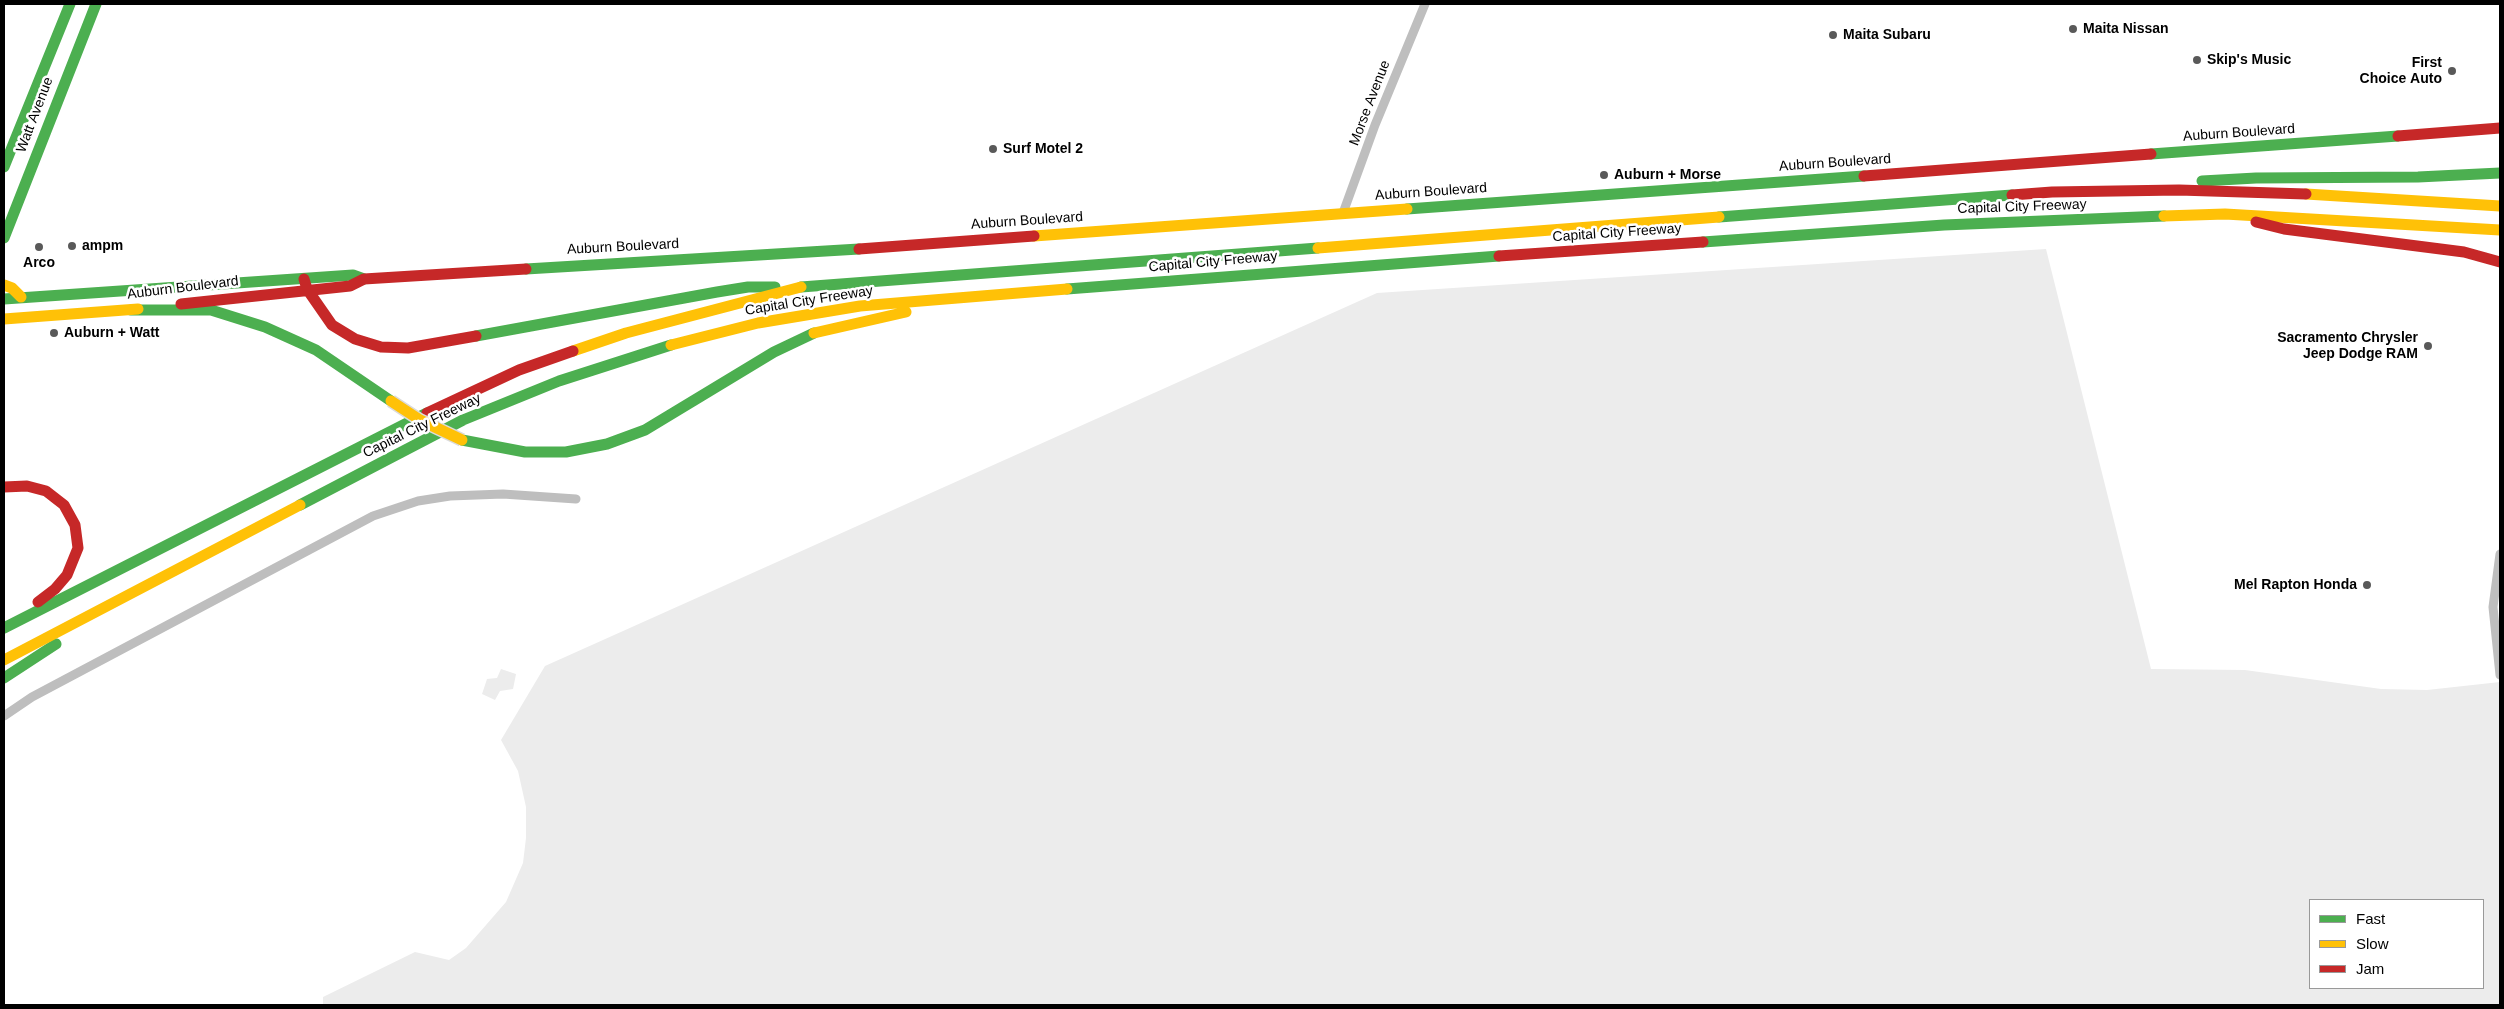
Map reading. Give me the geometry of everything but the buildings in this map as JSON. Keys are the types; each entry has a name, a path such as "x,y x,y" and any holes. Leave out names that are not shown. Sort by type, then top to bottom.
{"main road":[{"name":"Watt Avenue","path":"4,167 70,4"},
{"name":"Watt Avenue","path":"4,238 96,4"},
{"name":"Auburn Boulevard","path":"4,298 305,284 350,286 364,279 820,251 2500,128"},
{"path":"2052,192 2256,178 2428,177 2500,173"},
{"name":"Capital City Freeway","path":"6,627 384,434 519,370 626,333 800,286 2052,192 2179,190 2306,194 2500,206"},
{"path":"2225,214 2284,229 2464,252 2500,262"},
{"name":"Capital City Freeway","path":"4,660 463,420 558,381 657,348 758,324 860,306 1275,272 1944,225 2225,214 2500,230"},
{"name":"Auburn Boulevard","path":"4,320 131,310 305,284"},
{"path":"305,284 332,325 355,340 381,347 408,348 748,287 800,286"},
{"path":"4,285 12,288 21,297"},
{"path":"131,310 211,310 265,327 316,350 420,420 462,440 525,452 566,452 607,444 646,430 774,352 820,330 872,318 1028,292"},
{"path":"4,487 27,486 46,492 56,498 70,516 78,537 78,548 67,575 55,589 6,627"},
{"path":"4,678 129,595"}],"street":[{"name":"Morse Avenue","path":"1343,213 1375,125 1425,4"},
{"path":"4,716 41,692 372,516 418,501 456,495 503,494 576,499"},
{"path":"2500,554 2494,607 2500,675"}],"shaded area":[{"path":"2046,249 2151,669 2245,670 2381,689 2427,690 2500,682 2500,1005 323,1005 323,997 415,952 449,960 466,948 506,902 523,863 526,838 526,807 518,771 501,740 545,666 1377,293"},
{"path":"501,669 516,674 513,689 500,691 495,700 482,694 487,679 497,678"}],"traffic: fast":[{"path":"4,167 70,4"},
{"path":"4,238 96,4"},
{"path":"2151,154 2398,136"},
{"path":"2202,181 2256,178 2418,177 2500,173"},
{"path":"1407,209 1864,176"},
{"path":"1719,217 2012,195"},
{"path":"1703,242 1944,225 2164,216"},
{"path":"801,287 1318,248"},
{"path":"526,269 859,249"},
{"path":"1067,289 1499,256"},
{"path":"4,299 353,275 364,279"},
{"path":"476,336 717,292 748,287 775,287"},
{"path":"131,310 211,310 265,327 316,350 391,401"},
{"path":"462,440 525,452 566,452 607,444 645,430 774,352 814,333"},
{"path":"300,505 463,420 559,381 671,345"},
{"path":"4,628 427,413"},
{"path":"4,678 56,644"}],"traffic: slow":[{"path":"2306,194 2500,206"},
{"path":"1034,236 1407,209"},
{"path":"2164,216 2225,214 2500,230"},
{"path":"1318,248 1719,217"},
{"path":"4,285 12,288 21,297"},
{"path":"573,351 626,333 801,287"},
{"path":"671,345 758,323 860,306 1067,289"},
{"path":"4,319 138,309"},
{"path":"814,333 906,312"},
{"path":"391,401 420,420 462,440"},
{"path":"4,660 300,505"}],"traffic: jam":[{"path":"2398,136 2500,128"},
{"path":"1864,176 2151,154"},
{"path":"2012,195 2052,192 2179,190 2306,194"},
{"path":"2256,222 2284,229 2464,252 2500,262"},
{"path":"859,249 1034,236"},
{"path":"1499,256 1703,242"},
{"path":"181,304 350,286 364,279 526,269"},
{"path":"304,279 307,289 332,325 355,339 381,347 408,348 476,336"},
{"path":"427,413 519,370 573,351"},
{"path":"4,487 27,486 46,491 64,505 75,525 78,548 67,575 55,589 38,602"}],"place":[{"name":"Maita Nissan","path":"2073,29"},
{"name":"Maita Subaru","path":"1833,35"},
{"name":"Skip's Music","path":"2197,60"},
{"name":"First Choice Auto","path":"2452,71"},
{"name":"Surf Motel 2","path":"993,149"},
{"name":"Auburn + Morse","path":"1604,175"},
{"name":"ampm","path":"72,246"},
{"name":"Arco","path":"39,247"},
{"name":"Auburn + Watt","path":"54,333"},
{"name":"Sacramento Chrysler Jeep Dodge RAM","path":"2428,346"},
{"name":"Mel Rapton Honda","path":"2367,585"}]}
